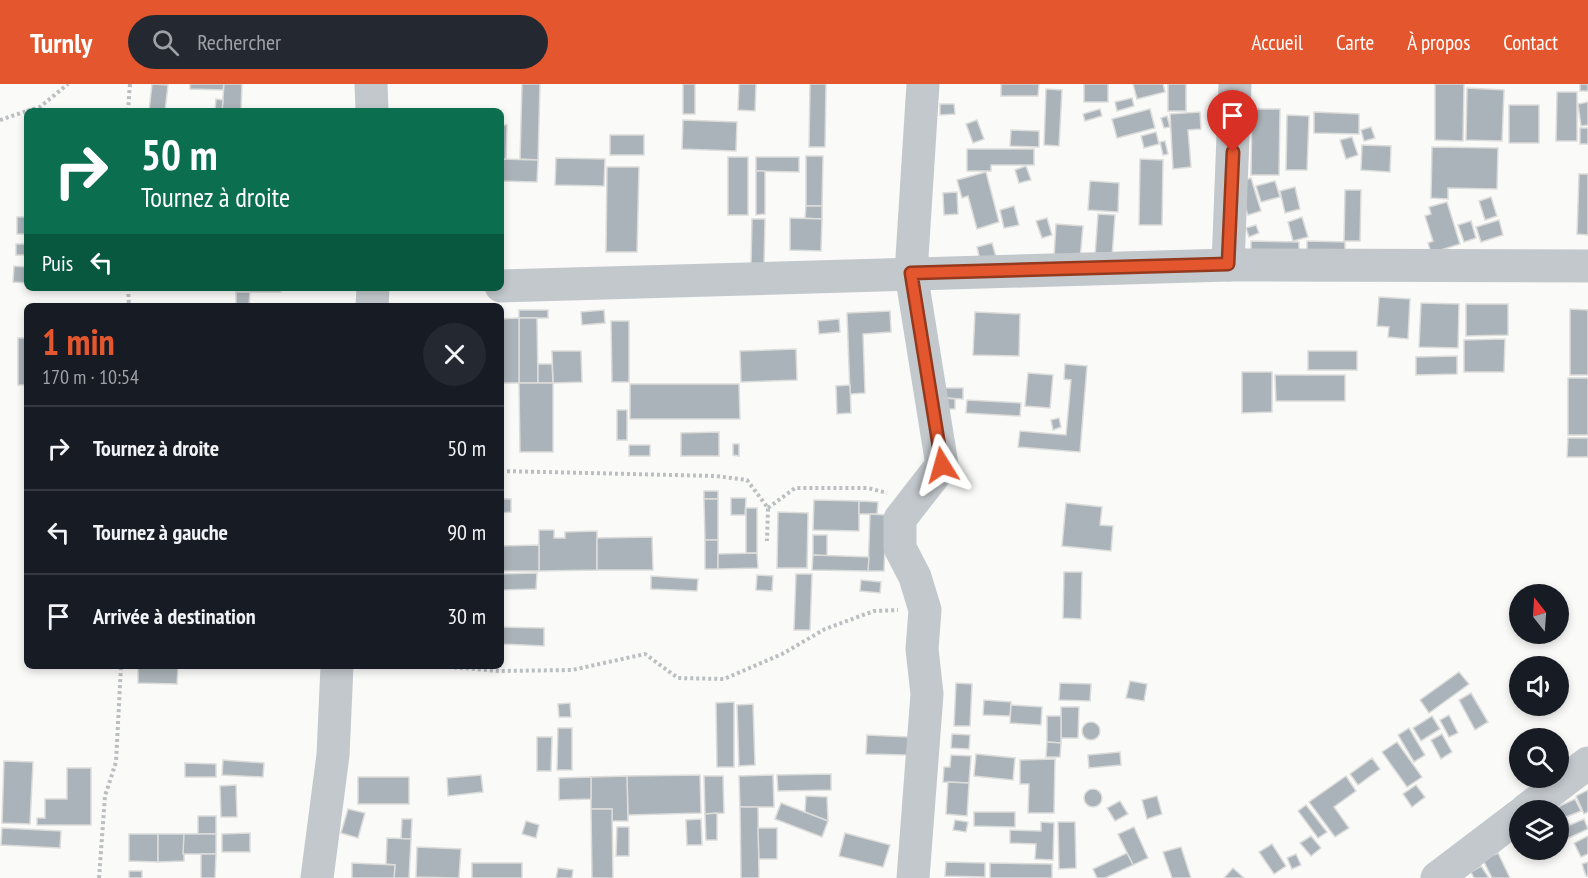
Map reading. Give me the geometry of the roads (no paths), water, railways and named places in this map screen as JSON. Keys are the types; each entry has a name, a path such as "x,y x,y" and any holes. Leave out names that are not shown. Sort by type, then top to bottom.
{"street":[{"path":"371,84 372,108"},
{"path":"913,878 927,694 922,649 925,610 915,577 900,548 900,519 942,465 911,273 923,84"},
{"path":"1228,264 1235,84"},
{"path":"504,286 1228,264 1588,266"},
{"path":"317,878 333,755 337,669"},
{"path":"1539,800 1588,763"},
{"path":"1437,878 1509,823"}]}
